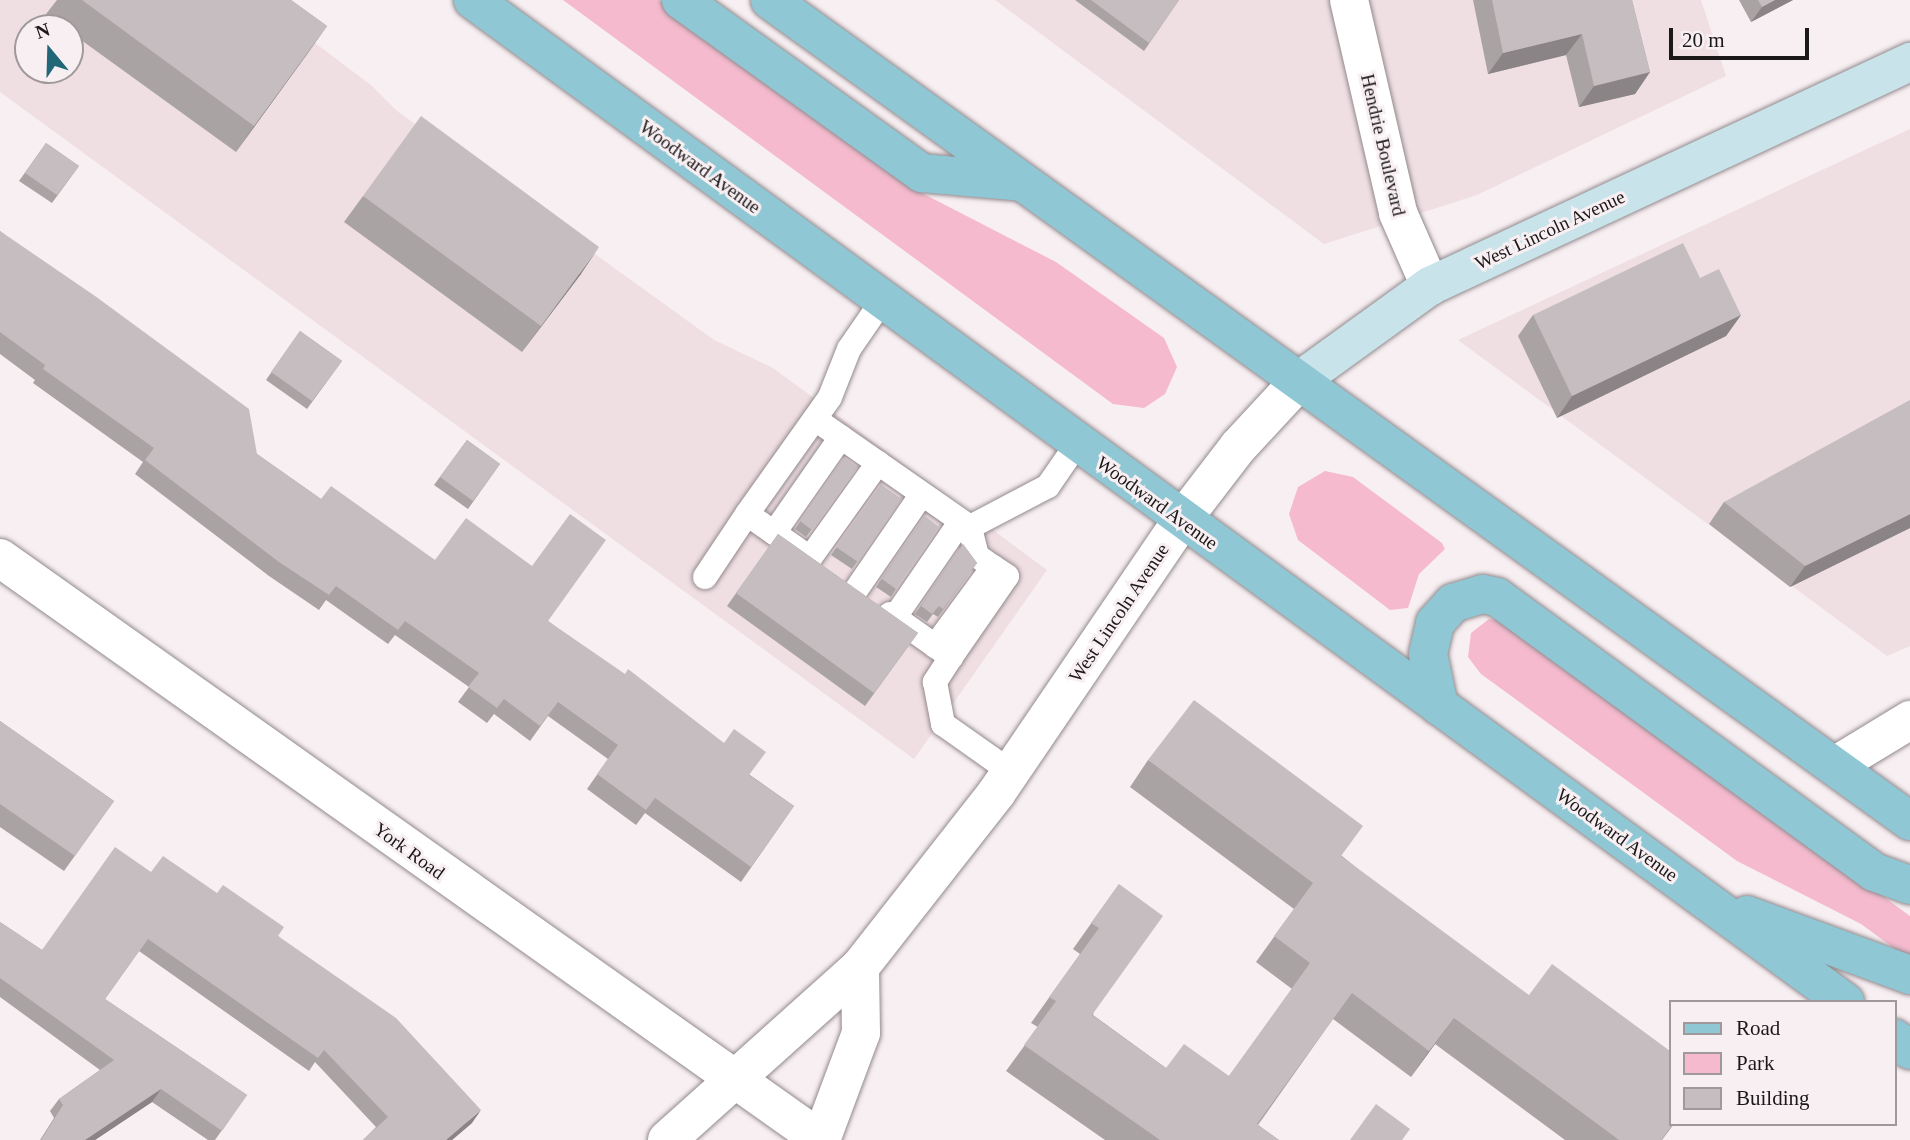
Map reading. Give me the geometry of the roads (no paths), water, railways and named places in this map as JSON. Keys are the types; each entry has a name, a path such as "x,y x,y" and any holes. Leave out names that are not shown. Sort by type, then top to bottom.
{"main road":[{"name":"Woodward Avenue","path":"473,0 1077,444 1842,1000"},
{"path":"681,0 922,173 1024,182"},
{"path":"770,0 1760,710 1910,821"},
{"path":"1439,706 1428,654 1435,623 1453,603 1483,594 1497,597 1874,872 1910,885"},
{"path":"1709,902 1910,975"}],"street":[{"name":"Hendrie Boulevard","path":"1349,0 1398,213 1430,286"},
{"name":"West Lincoln Avenue","path":"667,1140 737,1081 860,967 1011,772 1182,520 1238,447 1300,380 1430,286 1910,62"},
{"name":"York Road","path":"0,558 821,1140"},
{"path":"1836,765 1910,720"},
{"path":"821,1140 861,1032 860,967"}],"lane":[{"path":"705,577 830,397 849,349 882,301"},
{"path":"815,419 965,524 977,556 1007,576 944,651 935,682 943,724 1011,772"},
{"path":"774,533 841,437"},
{"path":"895,617 965,524 1048,486 1077,444"},
{"path":"833,574 878,463"},
{"path":"833,574 922,494"},
{"path":"747,514 944,651"}]}
